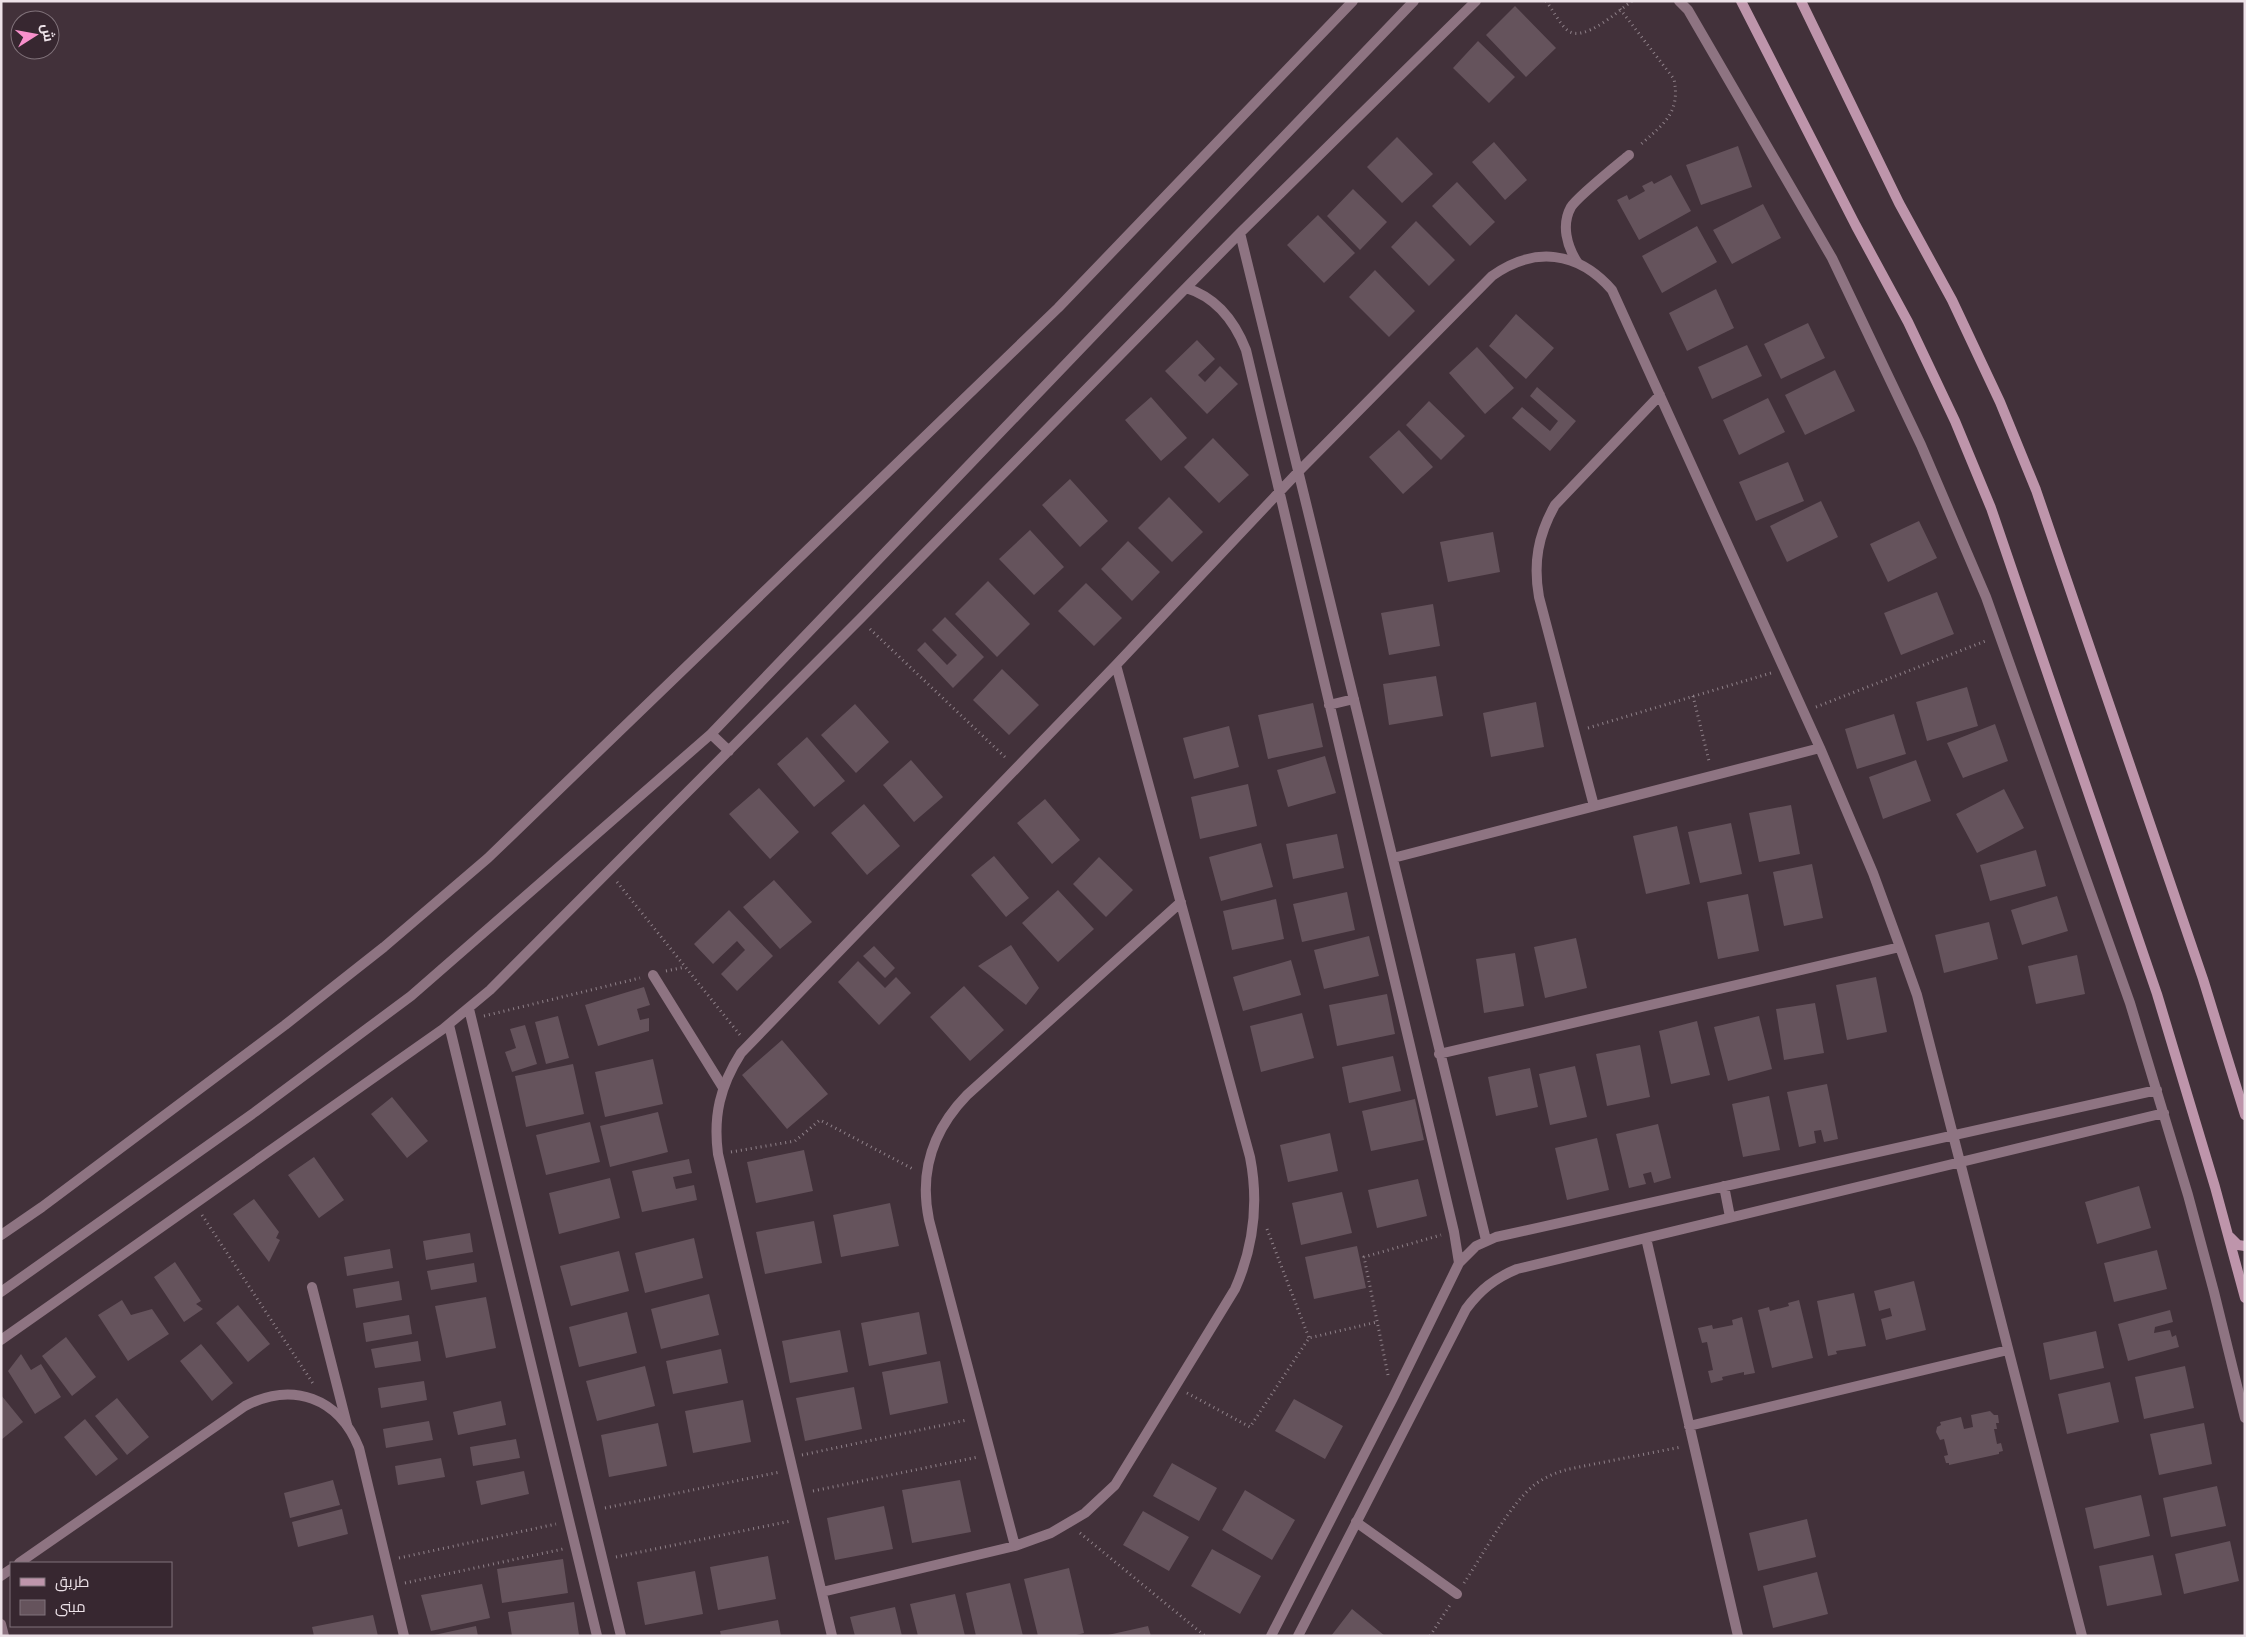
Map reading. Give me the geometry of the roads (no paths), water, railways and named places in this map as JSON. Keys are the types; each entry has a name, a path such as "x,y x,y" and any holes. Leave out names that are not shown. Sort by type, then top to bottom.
{"street":[{"path":"1,1235 42,1207 285,1025 384,947 488,858 1058,308 1353,1"},
{"path":"1,1292 255,1112 410,996 710,734 1414,1"},
{"path":"1,1340 449,1024 470,1014 1240,233 1476,1"},
{"path":"1679,1 1688,10 1832,258 1921,445 1983,589 2130,1003 2164,1113 2214,1292 2245,1418"},
{"path":"1741,1 1856,226 1908,322 1956,421 1991,508 2157,994 2245,1298"},
{"path":"1801,1 1899,203 1956,308 2000,402 2036,490 2203,979 2245,1115"},
{"path":"1577,262 1567,240 1566,228 1572,206 1628,155"},
{"path":"1240,233 1300,470 1439,1054 1486,1240"},
{"path":"832,1636 718,1154 716,1117 722,1086 730,1069 748,1045 1116,665 1300,470 1492,276 1518,261 1548,256 1577,262 1596,274 1612,290 1820,748 1873,874 1917,995 2082,1636"},
{"path":"1186,288 1196,291 1222,310 1240,336 1246,350 1281,490 1329,705 1454,1232 1459,1263"},
{"path":"1594,806 1536,582 1536,559 1541,534 1555,505 1660,396"},
{"path":"822,1592 1015,1546 1052,1533 1091,1508 1115,1485 1235,1289 1242,1272 1252,1238 1256,1198 1250,1157 1116,665"},
{"path":"1329,705 1354,699"},
{"path":"710,734 729,751"},
{"path":"1393,858 1820,748"},
{"path":"1015,1546 926,1205 926,1175 935,1140 954,1108 1181,902"},
{"path":"1439,1054 1900,947"},
{"path":"653,975 722,1086"},
{"path":"470,1014 621,1636"},
{"path":"449,1024 597,1636"},
{"path":"1271,1636 1393,1398 1459,1263 1476,1246 1486,1240 2157,1090"},
{"path":"1298,1636 1462,1316 1475,1297 1501,1276 1517,1269 2164,1113"},
{"path":"1724,1186 1730,1218"},
{"path":"2227,1232 2233,1242 2245,1246"},
{"path":"1646,1238 1738,1636"},
{"path":"312,1287 347,1425 359,1448 404,1636"},
{"path":"1689,1426 2008,1350"},
{"path":"20,1562 257,1400 275,1395 294,1394 306,1396 329,1407 347,1425"},
{"path":"1356,1522 1457,1594"},
{"path":"1,1624 4,1636"}]}
